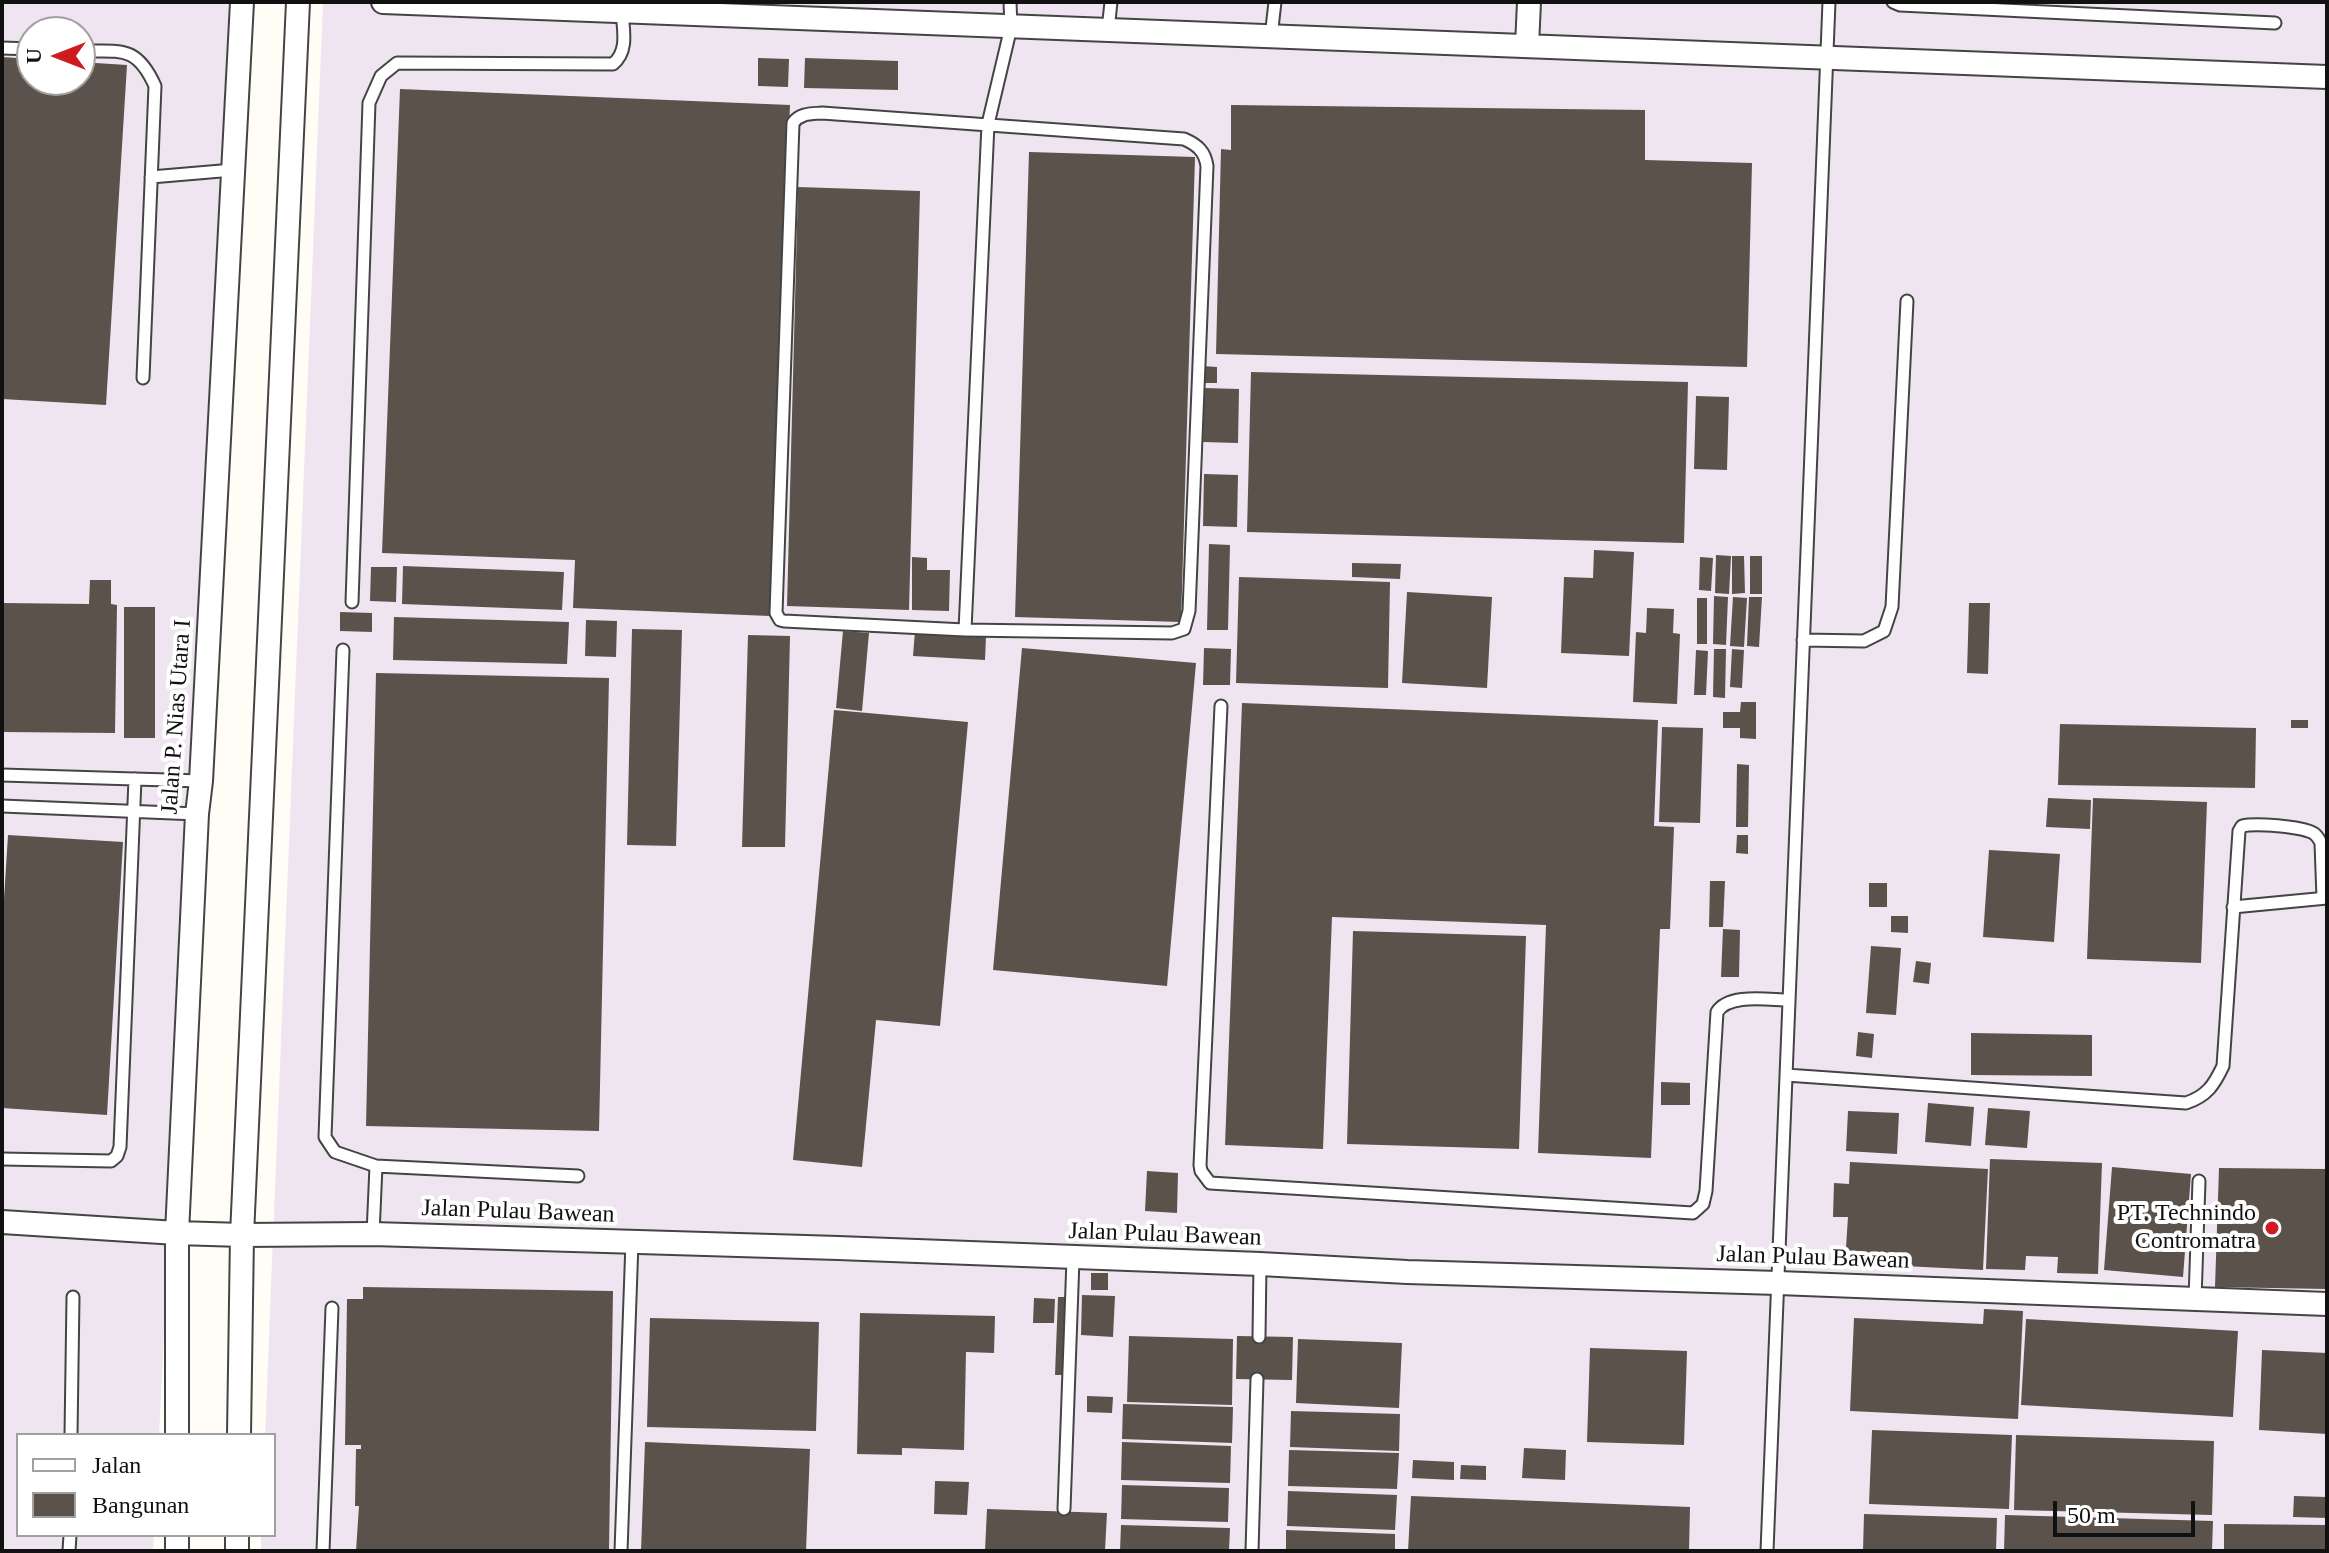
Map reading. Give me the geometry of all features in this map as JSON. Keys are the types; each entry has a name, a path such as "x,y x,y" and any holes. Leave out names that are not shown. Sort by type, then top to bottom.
{"street":[{"name":"Jalan P. Nias Utara I","path":"177,1433 177,1233 242,2"},
{"path":"239,1433 242,1235 298,2"},
{"path":"383,2 622,6 1271,38 1826,56 2327,77"},
{"path":"1527,46 1529,2"},
{"name":"Jalan Pulau Bawean","path":"2,1222 177,1233 373,1234 632,1242 2327,1304"}],"lane":[{"path":"965,630 988,124 1011,27 1010,2"},
{"path":"1108,30 1111,2"},
{"path":"1271,38 1275,2"},
{"path":"1767,1551 1829,2"},
{"path":"1893,2 1900,5 2275,23"},
{"path":"352,602 369,103 381,76 397,63 613,64 621,58 624,47 622,6"},
{"path":"96,51 129,52 146,65 155,86 143,378"},
{"path":"822,113 1184,139 1194,143 1206,158 1190,595 1186,625 1181,631 1172,633 965,630 784,621 777,617 793,123 797,117 822,113"},
{"path":"151,177 233,170"},
{"path":"1803,640 1864,641 1884,631 1892,607 1907,301"},
{"path":"343,650 325,1137 335,1152 376,1166 578,1176"},
{"path":"1221,706 1200,1165 1210,1183 1693,1213 1703,1204 1706,1191 1717,1012 1730,1001 1789,1000"},
{"path":"2,775 201,781"},
{"path":"2,1159 111,1161 117,1156 120,1147 135,779"},
{"path":"2,806 197,814"},
{"path":"1786,1075 2186,1103 2198,1099 2213,1088 2223,1066 2233,907 2239,831 2244,824 2288,828 2312,832 2317,836 2321,843 2325,898 2233,907"},
{"path":"373,1234 376,1166"},
{"path":"2195,1299 2199,1181"},
{"path":"621,1551 632,1242"},
{"path":"1064,1509 1073,1259"},
{"path":"1259,1337 1260,1264"},
{"path":"71,1433 73,1297"},
{"path":"323,1551 332,1308"},
{"path":"1252,1551 1257,1379"}],"shaded area":[{"path":"2,2 229,2 159,1433 16,1433 16,1537 154,1537 153,1551 2,1551"},
{"path":"323,2 2327,2 2327,1551 261,1551 261,1537 276,1537 276,1433 265,1433"}],"building":[{"path":"2,57 16,58 16,96 96,96 96,63 127,65 106,405 2,399"},
{"path":"758,58 789,59 788,87 758,86"},
{"path":"805,58 898,61 898,90 804,88"},
{"path":"400,89 790,105 770,616 573,608 575,560 382,553"},
{"path":"1231,105 1645,110 1645,160 1752,163 1747,367 1216,354 1221,149 1231,150"},
{"path":"1029,152 1195,157 1181,622 1015,617"},
{"path":"798,187 920,191 909,610 787,606"},
{"path":"1202,366 1217,367 1217,383 1202,383"},
{"path":"1251,372 1688,382 1684,543 1247,532"},
{"path":"1204,388 1239,389 1238,443 1203,442"},
{"path":"1696,396 1729,397 1727,470 1694,469"},
{"path":"1204,474 1238,475 1237,527 1203,526"},
{"path":"1209,544 1230,545 1228,630 1207,630"},
{"path":"1594,550 1634,552 1629,656 1561,653 1564,577 1593,578"},
{"path":"1716,555 1731,556 1729,594 1715,593"},
{"path":"1732,556 1744,556 1745,593 1732,594"},
{"path":"1750,556 1762,556 1762,594 1750,594"},
{"path":"912,557 927,558 927,570 950,570 949,611 912,610"},
{"path":"1700,557 1713,558 1711,591 1699,590"},
{"path":"1352,563 1401,564 1400,579 1352,577"},
{"path":"403,566 564,572 562,610 402,604"},
{"path":"371,567 397,567 396,602 370,601"},
{"path":"1239,577 1390,582 1388,688 1236,683"},
{"path":"90,580 111,580 111,604 117,605 115,733 2,732 2,603 89,604"},
{"path":"1407,592 1492,597 1487,688 1402,683"},
{"path":"1714,596 1728,597 1726,645 1713,644"},
{"path":"1733,597 1747,598 1744,647 1730,646"},
{"path":"1749,597 1762,597 1759,647 1747,646"},
{"path":"1697,598 1707,598 1707,644 1697,644"},
{"path":"1969,603 1990,603 1988,674 1967,673"},
{"path":"124,607 155,607 155,738 124,738"},
{"path":"1647,608 1674,609 1673,633 1680,634 1677,704 1633,702 1636,632 1646,633"},
{"path":"340,612 372,613 372,632 340,631"},
{"path":"394,617 569,622 567,664 393,660"},
{"path":"586,620 617,621 616,657 585,656"},
{"path":"632,629 682,630 676,846 627,845"},
{"path":"843,631 869,633 862,711 836,708"},
{"path":"915,631 986,636 985,660 913,656"},
{"path":"748,635 790,636 785,847 742,847"},
{"path":"1022,648 1196,663 1167,986 993,970"},
{"path":"1204,648 1231,649 1230,685 1203,685"},
{"path":"1714,649 1726,649 1725,698 1713,697"},
{"path":"1732,649 1744,650 1742,688 1730,687"},
{"path":"1696,650 1708,651 1706,695 1694,695"},
{"path":"376,673 609,678 599,1131 366,1126"},
{"path":"1741,702 1756,702 1756,739 1740,738 1740,728 1723,728 1723,712 1740,712"},
{"path":"1242,703 1658,720 1654,826 1674,827 1670,929 1660,929 1651,1158 1538,1153 1546,925 1332,917 1323,1149 1225,1145"},
{"path":"834,710 968,722 940,1026 876,1020 862,1167 793,1160"},
{"path":"2291,720 2308,720 2308,728 2291,728"},
{"path":"2060,724 2256,728 2255,788 2058,785"},
{"path":"1662,727 1703,728 1700,823 1659,822"},
{"path":"1737,764 1749,765 1748,827 1736,827"},
{"path":"2048,798 2091,800 2090,829 2046,827"},
{"path":"2093,798 2207,802 2201,963 2087,959"},
{"path":"8,835 123,842 107,1115 2,1108 2,931"},
{"path":"1737,835 1748,835 1748,854 1736,853"},
{"path":"1989,850 2060,854 2054,942 1983,937"},
{"path":"1710,881 1725,881 1723,927 1709,927"},
{"path":"1869,883 1887,883 1887,907 1869,907"},
{"path":"1891,916 1908,916 1908,933 1891,932"},
{"path":"1723,929 1740,930 1739,977 1721,977"},
{"path":"1353,931 1526,936 1519,1149 1347,1144"},
{"path":"1871,946 1901,948 1896,1015 1866,1013"},
{"path":"1916,961 1931,963 1929,984 1913,982"},
{"path":"1858,1032 1874,1034 1872,1058 1856,1056"},
{"path":"1971,1033 2092,1035 2092,1076 1971,1075"},
{"path":"1661,1082 1690,1083 1690,1105 1661,1105"},
{"path":"1928,1103 1974,1107 1971,1146 1925,1142"},
{"path":"1988,1108 2030,1111 2027,1148 1985,1145"},
{"path":"1848,1111 1899,1113 1897,1154 1846,1151"},
{"path":"1990,1159 2102,1163 2098,1274 2057,1273 2058,1257 2026,1256 2025,1270 1986,1269"},
{"path":"1850,1162 1988,1169 1983,1270 1845,1263 1848,1217 1833,1217 1834,1183 1849,1184"},
{"path":"2112,1167 2191,1174 2183,1277 2104,1270"},
{"name":"PT. Technindo Contromatra","path":"2219,1168 2327,1169 2327,1289 2215,1287"},
{"path":"1147,1171 1178,1173 1177,1213 1145,1211"},
{"path":"1091,1273 1108,1273 1108,1290 1091,1290"},
{"path":"363,1287 613,1291 609,1551 356,1551 359,1506 355,1506 356,1449 361,1449 361,1445 345,1445 347,1299 363,1299"},
{"path":"1082,1295 1115,1296 1113,1337 1081,1335"},
{"path":"1058,1297 1068,1297 1065,1375 1055,1375"},
{"path":"1034,1298 1055,1299 1054,1323 1033,1323"},
{"path":"1984,1309 2023,1311 2018,1419 1850,1411 1854,1318 1983,1324"},
{"path":"860,1313 995,1316 994,1353 966,1352 964,1450 902,1448 902,1455 857,1454"},
{"path":"650,1318 819,1322 816,1431 647,1427"},
{"path":"2026,1319 2238,1331 2233,1417 2021,1405"},
{"path":"1129,1336 1233,1339 1232,1405 1127,1402"},
{"path":"1237,1336 1293,1337 1292,1380 1236,1379"},
{"path":"1298,1339 1402,1343 1399,1408 1296,1403"},
{"path":"1590,1348 1687,1351 1684,1445 1587,1442"},
{"path":"2262,1350 2327,1353 2327,1434 2259,1430"},
{"path":"1087,1396 1113,1397 1112,1413 1087,1412"},
{"path":"1123,1404 1233,1407 1232,1443 1122,1439"},
{"path":"1291,1411 1400,1414 1399,1451 1290,1447"},
{"path":"1872,1430 2012,1435 2009,1509 1869,1504"},
{"path":"2016,1435 2214,1441 2212,1515 2014,1510"},
{"path":"645,1442 810,1449 806,1551 641,1551"},
{"path":"1122,1442 1231,1446 1230,1483 1121,1480"},
{"path":"1524,1448 1566,1450 1565,1480 1522,1478"},
{"path":"1289,1450 1399,1453 1397,1489 1288,1486"},
{"path":"1413,1460 1454,1462 1454,1480 1412,1478"},
{"path":"1461,1465 1486,1466 1486,1480 1460,1479"},
{"path":"935,1481 969,1482 967,1515 934,1514"},
{"path":"1122,1485 1229,1488 1228,1522 1121,1519"},
{"path":"1288,1491 1397,1495 1395,1530 1287,1526"},
{"path":"1411,1496 1690,1507 1689,1551 1408,1551"},
{"path":"2294,1496 2327,1497 2327,1518 2293,1517"},
{"path":"987,1509 1107,1513 1105,1551 985,1551"},
{"path":"1864,1514 1997,1518 1996,1551 1863,1551"},
{"path":"2005,1515 2213,1521 2212,1551 2004,1551"},
{"path":"2224,1524 2327,1525 2327,1551 2224,1551"},
{"path":"1121,1525 1230,1528 1229,1551 1120,1551"},
{"path":"1286,1530 1395,1534 1395,1551 1286,1551"}],"place":[{"name":"PT. Technindo Contromatra","path":"2272,1228"}]}
